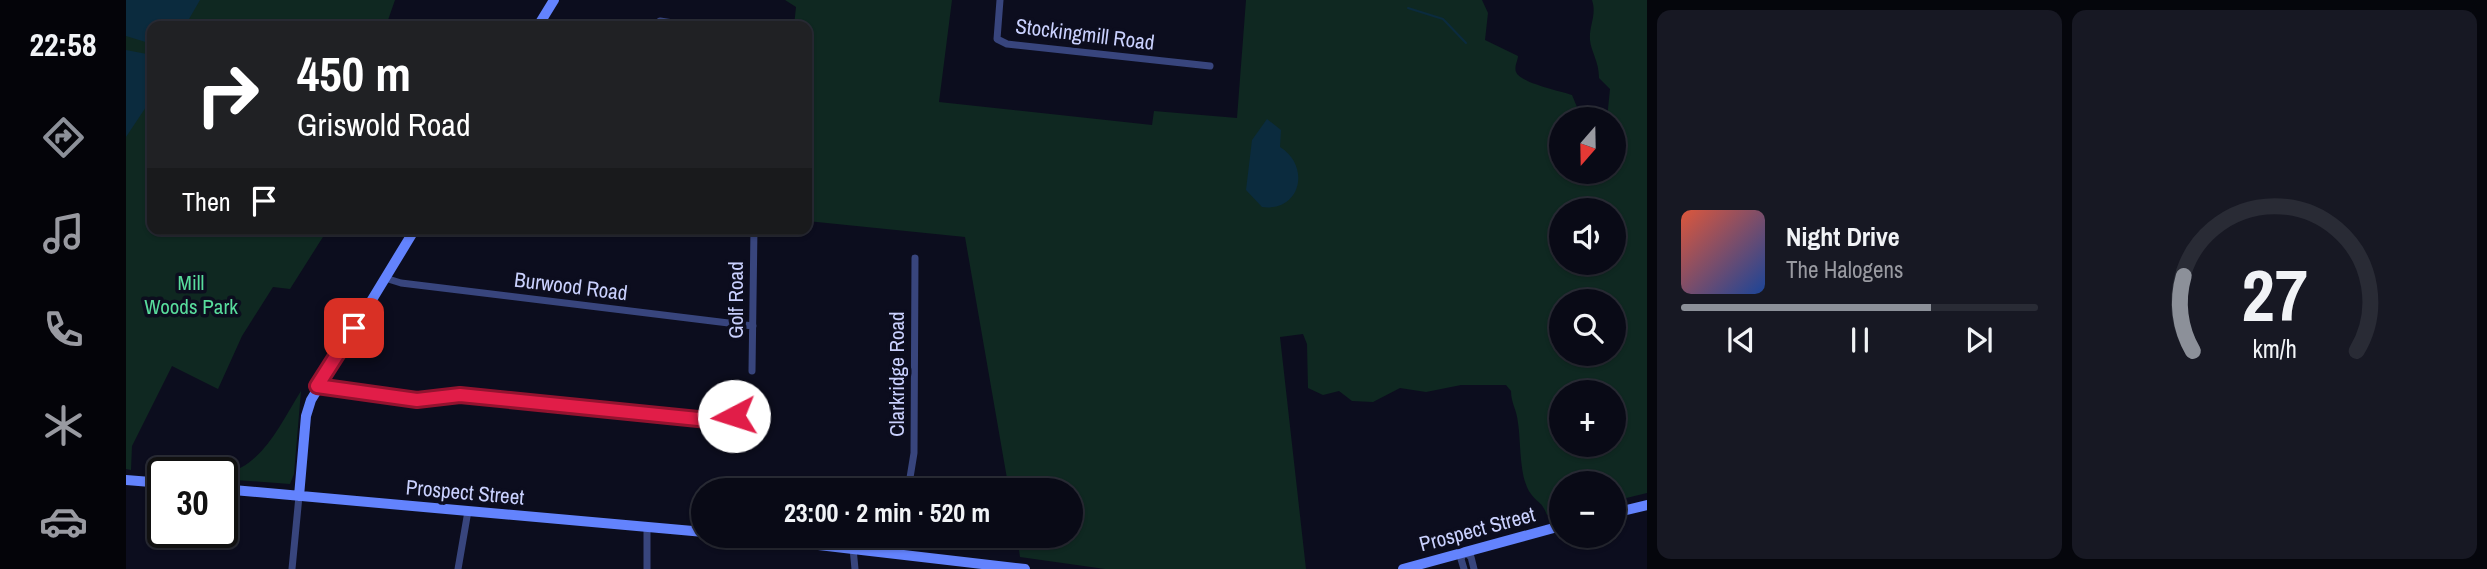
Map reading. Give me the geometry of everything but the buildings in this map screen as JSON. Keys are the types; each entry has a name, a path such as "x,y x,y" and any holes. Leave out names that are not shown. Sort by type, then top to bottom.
{"main road":[{"path":"541,21 554,0"},
{"path":"299,496 306,416 317,386 411,235"},
{"path":"126,480 147,482"},
{"name":"Prospect Street","path":"238,490 691,531"},
{"path":"1626,510 1647,505"},
{"name":"Prospect Street","path":"1403,569 1549,529"},
{"path":"853,548 899,553 969,566 1025,569"}],"street":[{"name":"Stockingmill Road","path":"1000,0 997,39 1007,44 1210,66"},
{"name":"Golf Road","path":"752,371 754,235"},
{"name":"Clarkridge Road","path":"910,478 914,453 915,258"},
{"name":"Burwood Road","path":"385,278 401,283 752,326"},
{"path":"317,386 417,400 460,395 718,421 734,416"},
{"path":"292,569 299,496"},
{"path":"458,569 468,512"},
{"path":"647,527 647,569"},
{"path":"853,548 855,569"},
{"path":"899,553 900,548"},
{"path":"1464,569 1461,559 1465,551 1471,557 1474,569"}],"green space":[{"name":"Mill Woods Park","path":"126,0 395,0 388,20 399,21 147,21 147,235 324,235 290,289 273,287 242,336 218,389 172,366 132,446 131,470 126,469"},
{"path":"785,0 952,0 939,102 1152,125 1154,111 1237,118 1246,0 1482,0 1488,13 1485,40 1518,56 1515,68 1519,76 1572,95 1577,107 1549,107 1549,184 1626,184 1626,107 1608,107 1610,89 1599,78 1590,40 1594,10 1592,0 1647,0 1647,493 1626,498 1626,471 1549,471 1547,515 1531,494 1524,479 1517,418 1511,391 1506,385 1461,385 1426,392 1400,388 1373,402 1352,401 1339,391 1323,395 1308,388 1307,344 1303,334 1280,337 1306,569 1105,569 1020,557 1019,548 1083,548 1083,478 1007,478 965,237 812,222 812,21 795,21 796,7"},
{"path":"301,391 294,474 290,484 238,480 238,469 249,463 278,430"}],"water":[{"path":"126,0 200,0 188,21 147,21 147,42 126,36"},
{"path":"126,50 147,54 147,106 126,137"},
{"path":"1267,119 1281,130 1280,147 1290,155 1298,176 1293,195 1275,207 1262,207 1246,190 1252,140"}],"waterway":[{"path":"1408,8 1443,19 1466,43"}],"route":[{"path":"354,328 317,386 344,392 417,400 460,395 718,421 734,416"}]}
